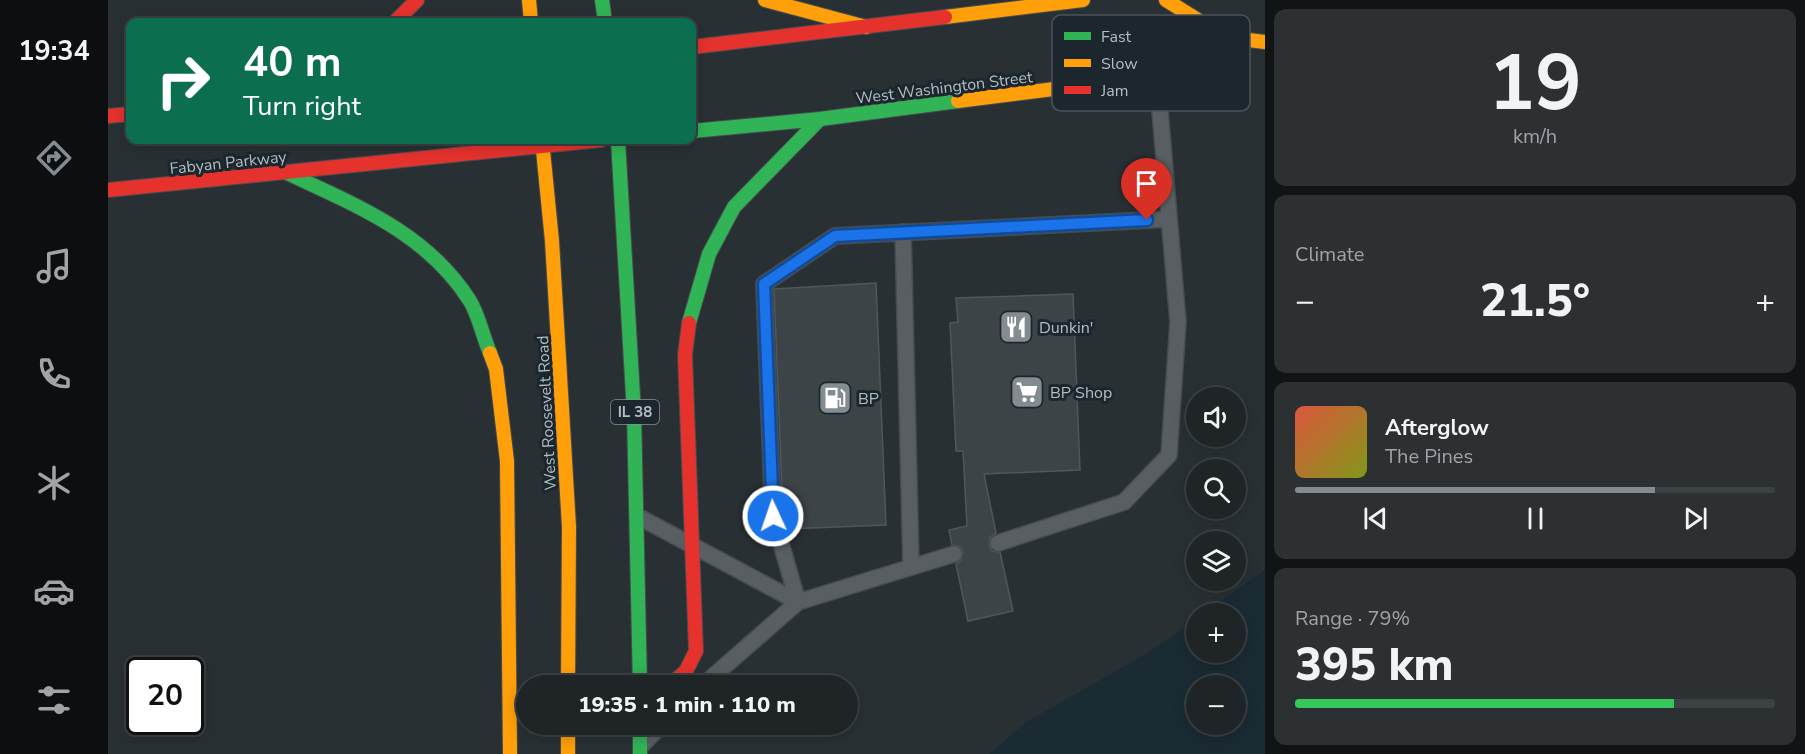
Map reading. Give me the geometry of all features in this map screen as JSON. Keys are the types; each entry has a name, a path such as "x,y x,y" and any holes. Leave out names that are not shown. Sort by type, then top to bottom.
{"main road":[{"path":"398,18 417,0"},
{"path":"529,0 531,18"},
{"path":"602,0 604,18"},
{"path":"765,0 866,27"},
{"path":"696,47 1083,0"},
{"path":"1166,0 1190,15"},
{"path":"1250,40 1265,42"},
{"name":"West Washington Street","path":"696,131 820,119 1052,89"},
{"path":"108,116 126,114"},
{"path":"684,675 692,665 696,651 694,547 685,355 691,309 709,254 734,207 820,119"},
{"name":"Fabyan Parkway","path":"108,190 525,144"},
{"name":"West Roosevelt Road","path":"542,144 552,241 568,516 568,675"},
{"name":"IL 38","path":"618,144 631,320 639,517 640,675"},
{"path":"287,172 370,212 426,248 470,302 496,369 507,461 510,754"},
{"path":"568,735 568,754"},
{"path":"640,735 640,751"}],"lane":[{"path":"998,543 1124,502 1169,455 1178,322 1160,111"},
{"path":"798,602 773,516 764,284 835,236 1169,219"},
{"path":"903,232 911,567"},
{"path":"639,517 798,602"},
{"path":"715,675 798,602 954,554"},
{"path":"640,751 654,735"}],"water":[{"path":"1265,570 1265,754 989,754 1028,721 1146,654 1186,627 1186,663 1246,663 1246,603 1218,603 1235,591 1246,591 1246,583"}],"building":[{"path":"876,283 886,525 787,529 783,514 774,289"},
{"path":"1073,294 1080,470 984,474 996,533 990,537 989,545 992,551 1000,552 1013,611 968,621 956,564 961,560 963,552 960,547 952,545 949,530 967,526 963,451 956,451 950,323 958,322 956,298"}],"traffic: fast":[{"path":"602,0 604,18"},
{"path":"696,131 820,119 958,101"},
{"path":"689,323 709,254 734,207 820,119"},
{"path":"618,144 634,413 640,675"},
{"path":"287,173 389,224 412,239 433,257 453,277 470,301 490,353"},
{"path":"640,735 640,754"}],"traffic: slow":[{"path":"529,0 531,18"},
{"path":"765,0 866,27"},
{"path":"945,17 1083,0"},
{"path":"1166,0 1190,15"},
{"path":"1250,40 1265,42"},
{"path":"958,101 1052,89"},
{"path":"542,144 552,241 569,527 568,675"},
{"path":"490,353 496,369 507,461 510,754"},
{"path":"568,735 568,754"}],"traffic: jam":[{"path":"399,18 417,0"},
{"path":"696,47 945,17"},
{"path":"108,116 126,114"},
{"path":"108,190 562,144"},
{"path":"681,675 686,671 696,651 685,355 689,323"}],"place":[{"name":"Dunkin'","path":"1016,327"},
{"name":"BP Shop","path":"1027,392"},
{"name":"BP","path":"835,398"}],"route":[{"path":"773,516 764,284 835,236 1147,220"}]}
